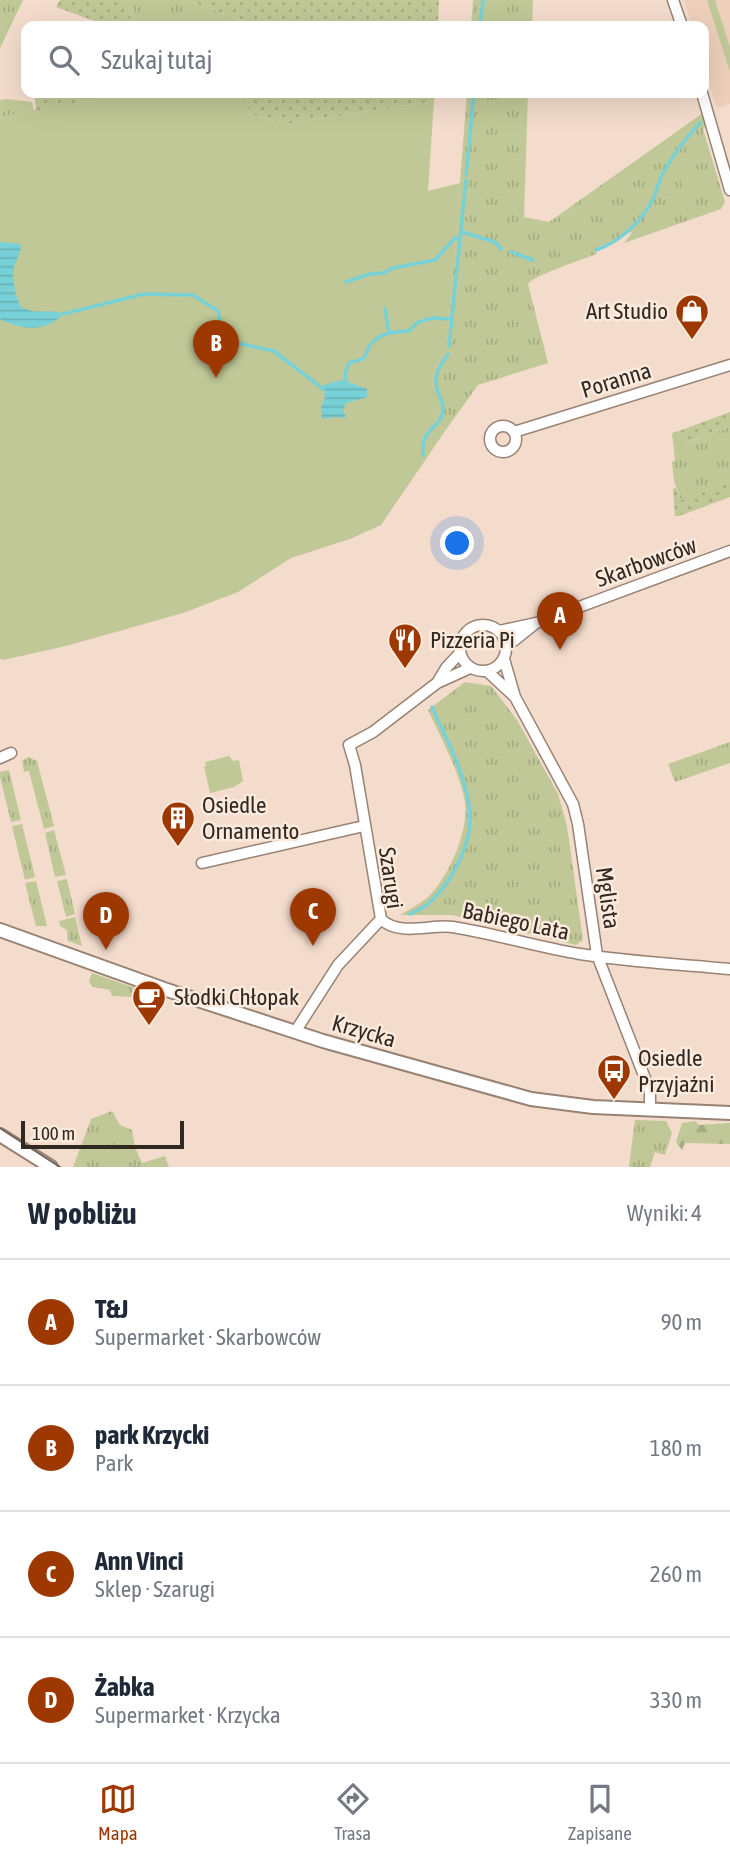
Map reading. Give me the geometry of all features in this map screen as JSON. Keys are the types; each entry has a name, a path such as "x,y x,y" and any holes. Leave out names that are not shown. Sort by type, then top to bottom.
{"street":[{"path":"673,0 679,21"},
{"path":"703,98 730,190"},
{"name":"Poranna","path":"514,432 730,365"},
{"name":"Skarbowców","path":"499,631 536,623 730,551"},
{"name":"Skarbowców","path":"506,647 536,623"},
{"path":"484,624 499,631 506,647 504,659 494,668 487,671 470,668 436,683 460,653 462,637 473,626 484,624"},
{"path":"460,653 470,668"},
{"name":"Mglista","path":"504,659 515,697 573,804 597,956 650,1091 650,1110"},
{"name":"Mglista","path":"487,671 515,697"},
{"name":"Szarugi","path":"295,1032 338,965 381,919 355,765 349,746 373,732 436,683"},
{"path":"0,758 11,753"},
{"path":"202,863 365,826"},
{"name":"Babiego Lata","path":"381,919 397,928 451,926 581,955 730,969"},
{"name":"Krzycka","path":"0,930 164,989 295,1032 531,1099 572,1106 730,1112"},
{"path":"0,1135 51,1167"}],"shaded area":[{"path":"684,0 730,0 730,104 717,108 709,82 709,21 690,21"}],"green space":[{"path":"0,0 23,0 0,48"},
{"path":"60,0 120,0 134,7 129,21 94,21 56,7"},
{"path":"187,0 245,21 129,21 134,8 119,2"},
{"path":"187,0 439,0 438,21 245,21"},
{"path":"473,0 533,0 532,21 471,21"},
{"path":"707,0 715,0 730,47 730,72"},
{"path":"35,98 100,98 34,111"},
{"path":"99,98 247,98 249,114 286,124 434,101 428,191 460,183 447,345 432,382 438,405 436,421 445,431 381,525 350,539 291,558 238,592 183,613 66,646 3,660 0,658 0,117"},
{"path":"247,98 434,98 434,101 286,124 249,114"},
{"path":"467,98 528,98 524,217 549,222 703,113 706,126 703,129 725,202 721,209 624,243 633,231 597,248 596,254 532,280 528,284 548,363 478,385 445,431 436,421 438,410 432,382 447,345"},
{"path":"0,100 32,102 34,111 0,117"},
{"path":"694,160 706,196 674,208 669,193 683,188 676,169"},
{"path":"730,412 730,427 683,444 679,431"},
{"path":"730,427 730,481 681,500 674,481 672,433 679,431 684,444"},
{"path":"730,481 730,497 675,516 673,489 676,488 681,500"},
{"path":"465,682 491,686 517,720 558,794 567,826 583,940 576,945 452,915 400,915 425,900 436,888 450,866 461,840 465,814 463,792 428,710"},
{"path":"730,742 730,763 675,782 668,764"},
{"path":"229,756 233,761 239,760 243,781 234,787 210,793 205,762"},
{"path":"28,757 37,761 54,826 44,829 29,771 24,772 22,761"},
{"path":"9,770 21,820 11,822 0,777 0,772"},
{"path":"22,824 35,877 25,880 12,826"},
{"path":"54,830 66,875 55,877 45,833"},
{"path":"67,879 75,914 66,917 57,881"},
{"path":"36,881 47,926 36,926 25,883"},
{"path":"75,917 82,946 68,941 67,930 60,926 59,921"},
{"path":"92,973 135,988 135,997 112,996 110,990 93,987 89,982"},
{"path":"112,1111 120,1125 132,1130 142,1163 165,1156 169,1167 73,1167 91,1119"},
{"path":"635,1120 666,1121 672,1133 665,1155 655,1152 650,1167 629,1167"},
{"path":"695,1121 699,1125 730,1123 730,1144 685,1143 682,1150 676,1142 682,1123"}],"water":[{"path":"0,242 21,244 13,276 21,307 63,314 56,320 33,328 16,326 0,319"},
{"path":"346,381 367,389 367,397 346,403 344,418 322,419 321,407 325,397 323,389"}],"waterway":[{"path":"481,21 483,0"},
{"path":"466,175 474,98"},
{"path":"596,250 622,236 643,215 667,166 700,123"},
{"path":"449,346 466,180"},
{"path":"462,232 495,242 501,249"},
{"path":"346,282 370,274 384,273 393,268 435,260 455,238 460,238"},
{"path":"511,252 533,260"},
{"path":"63,314 144,294 193,295 218,311 222,330 232,342 274,351 323,389 346,381 345,373 349,363 363,359 371,344 379,337 388,333 409,331 418,322 433,318 451,319"},
{"path":"385,309 389,333"},
{"path":"423,455 424,439 443,411 436,378 448,354"},
{"path":"410,914 427,905 447,883 461,858 469,831 469,805 463,780 432,707"}],"tram line":[{"path":"0,1128 60,1167"}],"place":[{"name":"Art Studio","path":"692,341"},
{"name":"park Krzycki","path":"216,378"},
{"name":"T&J","path":"560,650"},
{"name":"Pizzeria Pi","path":"405,670"},
{"name":"Osiedle Ornamento","path":"178,848"},
{"name":"Ann Vinci","path":"313,946"},
{"name":"Żabka","path":"106,950"},
{"name":"Słodki Chłopak","path":"149,1027"},
{"name":"Osiedle Przyjaźni","path":"614,1101"}]}
